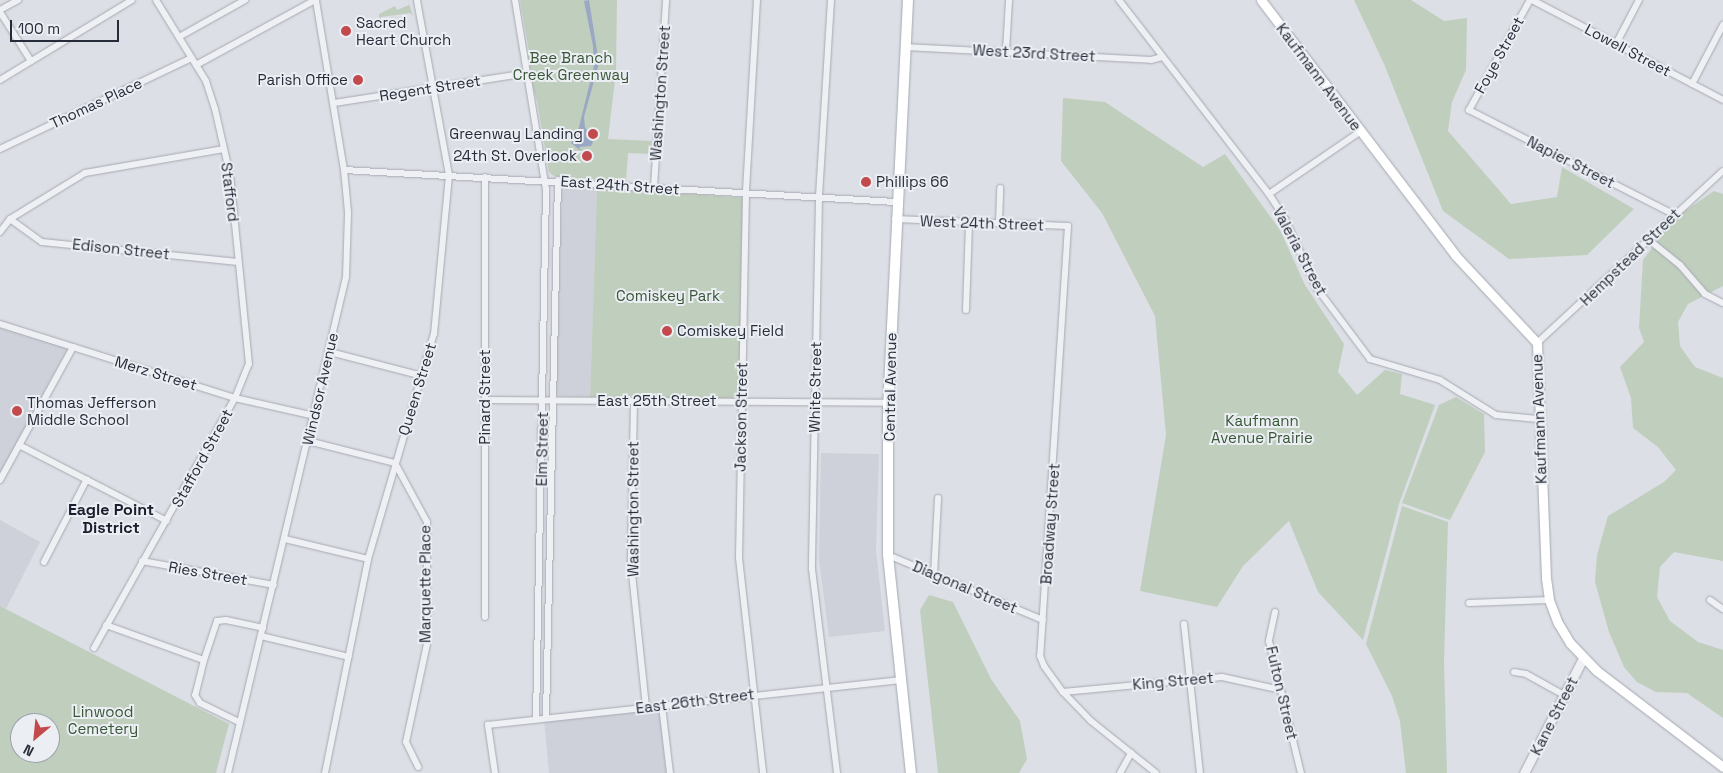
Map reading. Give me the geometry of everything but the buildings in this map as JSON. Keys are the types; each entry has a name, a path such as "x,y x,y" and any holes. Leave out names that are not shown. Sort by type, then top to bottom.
{"main road":[{"name":"Central Avenue","path":"908,0 895,219 888,403 888,555 911,773"},
{"name":"Kaufmann Avenue","path":"1260,0 1455,255 1537,344 1538,419 1549,600 1558,623 1583,658 1723,767"}],"street":[{"path":"18,0 0,11 31,61"},
{"path":"0,80 132,0"},
{"name":"Stafford","path":"156,0 208,86 230,175 249,364 236,398"},
{"path":"179,37 245,0"},
{"name":"Thomas Place","path":"0,149 194,61 316,0"},
{"name":"Windsor Avenue","path":"228,773 239,722 286,539 346,277 348,212 344,170 316,0"},
{"name":"Queen Street","path":"325,773 350,657 368,558 434,334 449,175 417,0"},
{"name":"Elm Street","path":"515,0 546,180 536,718"},
{"name":"Washington Street","path":"654,187 666,0"},
{"name":"Jackson Street","path":"757,0 746,193 739,558 763,773"},
{"name":"White Street","path":"831,0 819,198 812,569 828,686 837,773"},
{"path":"1006,51 1009,0"},
{"name":"Valeria Street","path":"1119,0 1269,194 1285,219 1316,287 1370,358 1440,380 1496,415 1538,419"},
{"name":"Lowell Street","path":"1531,0 1723,100"},
{"name":"Foye Street","path":"1469,110 1531,0"},
{"path":"1616,44 1639,0"},
{"path":"1692,84 1723,25"},
{"name":"West 23rd Street","path":"905,47 1152,60 1162,57"},
{"name":"Regent Street","path":"334,104 527,73"},
{"name":"Napier Street","path":"1469,110 1673,214"},
{"path":"1269,194 1361,131"},
{"path":"0,232 10,219 85,173 224,150"},
{"name":"East 24th Street","path":"344,170 558,180 896,202"},
{"name":"Hempstead Street","path":"1537,344 1649,240 1673,214 1723,171"},
{"name":"Pinard Street","path":"485,617 486,177"},
{"name":"Elm Street","path":"546,717 558,180"},
{"path":"999,223 1000,188"},
{"name":"Edison Street","path":"10,219 42,242 238,262"},
{"name":"West 24th Street","path":"895,219 1068,226"},
{"path":"966,310 968,223"},
{"name":"Broadway Street","path":"1068,226 1040,656 1044,666 1063,692 1091,720 1156,773"},
{"path":"1649,240 1680,265 1705,294 1723,303"},
{"name":"Merz Street","path":"0,324 236,398 314,416"},
{"path":"0,480 73,347"},
{"path":"330,352 422,376"},
{"name":"Stafford Street","path":"94,648 236,398"},
{"name":"East 25th Street","path":"486,400 888,403"},
{"name":"Washington Street","path":"634,401 630,564 646,707"},
{"path":"308,441 395,463"},
{"path":"19,445 167,520"},
{"name":"Marquette Place","path":"395,463 428,522 427,644 406,742 418,768"},
{"path":"44,562 87,479"},
{"path":"934,575 938,498"},
{"path":"286,539 368,558"},
{"name":"Diagonal Street","path":"888,555 1043,620"},
{"name":"Ries Street","path":"142,561 274,585"},
{"path":"1469,603 1549,600"},
{"path":"1710,600 1723,609"},
{"name":"Fulton Street","path":"1275,612 1269,641 1301,773"},
{"path":"239,722 200,703 195,695 217,621 263,628"},
{"path":"1184,624 1188,679 1200,773"},
{"path":"106,625 204,660"},
{"path":"261,636 350,657"},
{"name":"Kane Street","path":"1524,773 1583,658"},
{"path":"1514,672 1526,674 1564,694"},
{"name":"King Street","path":"1063,692 1222,677 1281,690"},
{"name":"East 26th Street","path":"495,773 488,725 754,694 901,680"},
{"path":"662,706 670,773"},
{"path":"1120,773 1130,753"}],"shaded area":[{"path":"562,184 597,187 590,397 559,396 556,394"},
{"name":"Thomas Jefferson Middle School","path":"0,328 68,348 0,474"},
{"path":"821,453 879,454 876,550 885,631 829,637 819,560"},
{"path":"0,520 40,542 6,609 0,606"},
{"path":"659,708 667,773 549,773 544,720"}],"green space":[{"path":"408,0 413,16 410,13 381,17 379,21 379,14 395,6 397,10 409,5"},
{"name":"Bee Branch Creek Greenway","path":"520,0 617,0 616,71 608,139 652,141 652,154 628,153 626,182 554,176 549,172 537,101 526,64 529,52"},
{"path":"1354,0 1411,0 1444,21 1467,18 1466,70 1452,102 1448,131 1511,204 1557,197 1562,167 1634,209 1587,255 1509,259 1443,211 1384,64"},
{"name":"Kaufmann Avenue Prairie","path":"1063,98 1105,102 1203,167 1225,154 1280,230 1305,285 1344,344 1338,372 1357,395 1385,370 1402,374 1400,394 1435,405 1399,504 1363,640 1318,592 1289,521 1243,566 1217,607 1140,591 1166,435 1155,316 1102,213 1061,161"},
{"name":"Comiskey Park","path":"597,187 746,198 741,401 641,401 641,396 590,397"},
{"path":"1714,191 1723,194 1723,286 1688,304 1678,322 1680,346 1695,367 1723,378 1723,561 1674,552 1660,567 1657,597 1670,621 1698,642 1723,650 1723,718 1687,693 1656,692 1637,682 1624,667 1609,632 1595,582 1597,555 1608,516 1664,482 1676,470 1658,447 1633,428 1631,398 1620,367 1644,342 1639,328 1643,260 1675,218"},
{"path":"1456,397 1484,414 1485,452 1450,520 1402,503 1439,405"},
{"path":"1402,506 1448,522 1444,662 1447,773 1406,773 1400,721 1392,696 1366,644"},
{"path":"929,595 953,602 991,679 1020,721 1027,759 1019,773 938,773 920,610"},
{"name":"Linwood Cemetery","path":"0,606 229,724 216,773 0,773"}],"water":[{"path":"589,0 599,63 584,117 585,127 593,142 591,146 579,147 581,151 571,143 578,131 594,66 593,46 584,1"}],"place":[{"name":"Sacred Heart Church","path":"346,31"},
{"name":"Parish Office","path":"358,80"},
{"name":"Greenway Landing","path":"593,134"},
{"name":"24th St. Overlook","path":"587,156"},
{"name":"Phillips 66","path":"866,182"},
{"name":"Comiskey Field","path":"667,331"},
{"name":"Thomas Jefferson Middle School","path":"17,411"}],"district":[{"name":"Eagle Point District","path":"111,519"}]}
